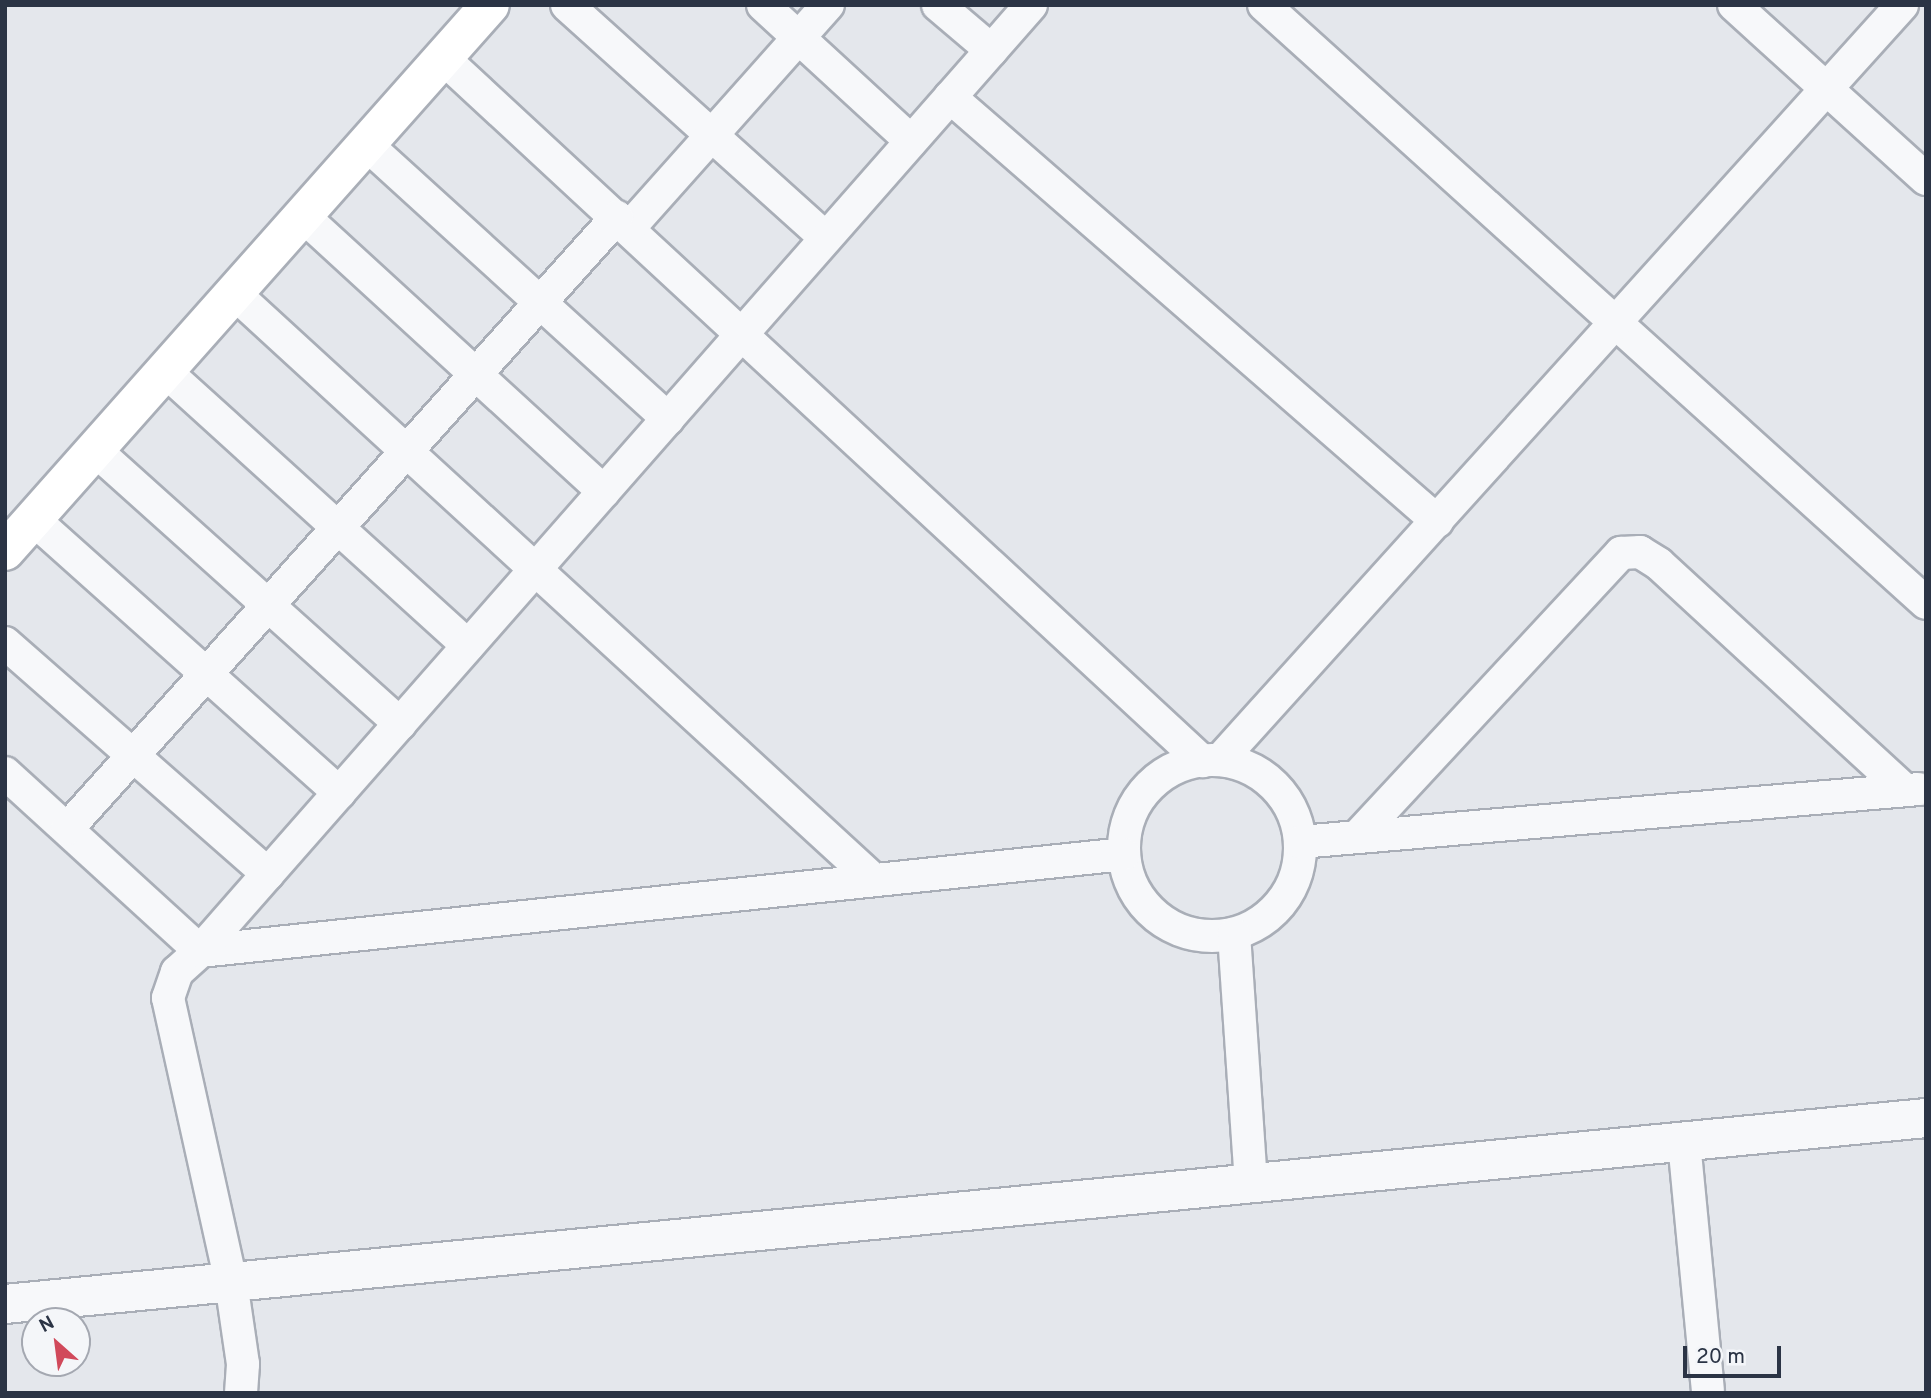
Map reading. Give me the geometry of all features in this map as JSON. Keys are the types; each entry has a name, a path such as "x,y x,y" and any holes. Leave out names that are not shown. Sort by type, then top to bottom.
{"main road":[{"path":"5,551 490,5"}],"street":[{"path":"567,5 826,238"},
{"path":"763,5 911,141"},
{"path":"67,830 540,303 712,136 828,5"},
{"path":"938,5 991,51"},
{"path":"241,1393 243,1364 231,1282 168,998 177,972 200,951 1031,5"},
{"path":"1264,5 1926,603"},
{"path":"1734,5 1926,179"},
{"path":"1212,760 1437,521 1902,5"},
{"path":"443,58 1212,760"},
{"path":"950,97 1437,521"},
{"path":"367,145 668,419"},
{"path":"303,216 604,492"},
{"path":"234,293 537,568 874,880"},
{"path":"165,371 468,646"},
{"path":"95,450 400,724"},
{"path":"33,519 339,793"},
{"path":"1357,837 1620,553 1640,552 1659,564 1915,789"},
{"path":"5,643 268,874"},
{"path":"1212,760 1257,770 1276,786 1298,825 1300,856 1289,892 1268,916 1234,934 1208,937 1167,925 1140,900 1126,870 1123,841 1135,803 1148,788 1189,762 1212,760"},
{"path":"5,773 200,951 1124,854"},
{"path":"1300,842 1915,789"},
{"path":"1234,934 1251,1184"},
{"path":"5,1304 1926,1118"},
{"path":"1684,1142 1713,1392"}]}
